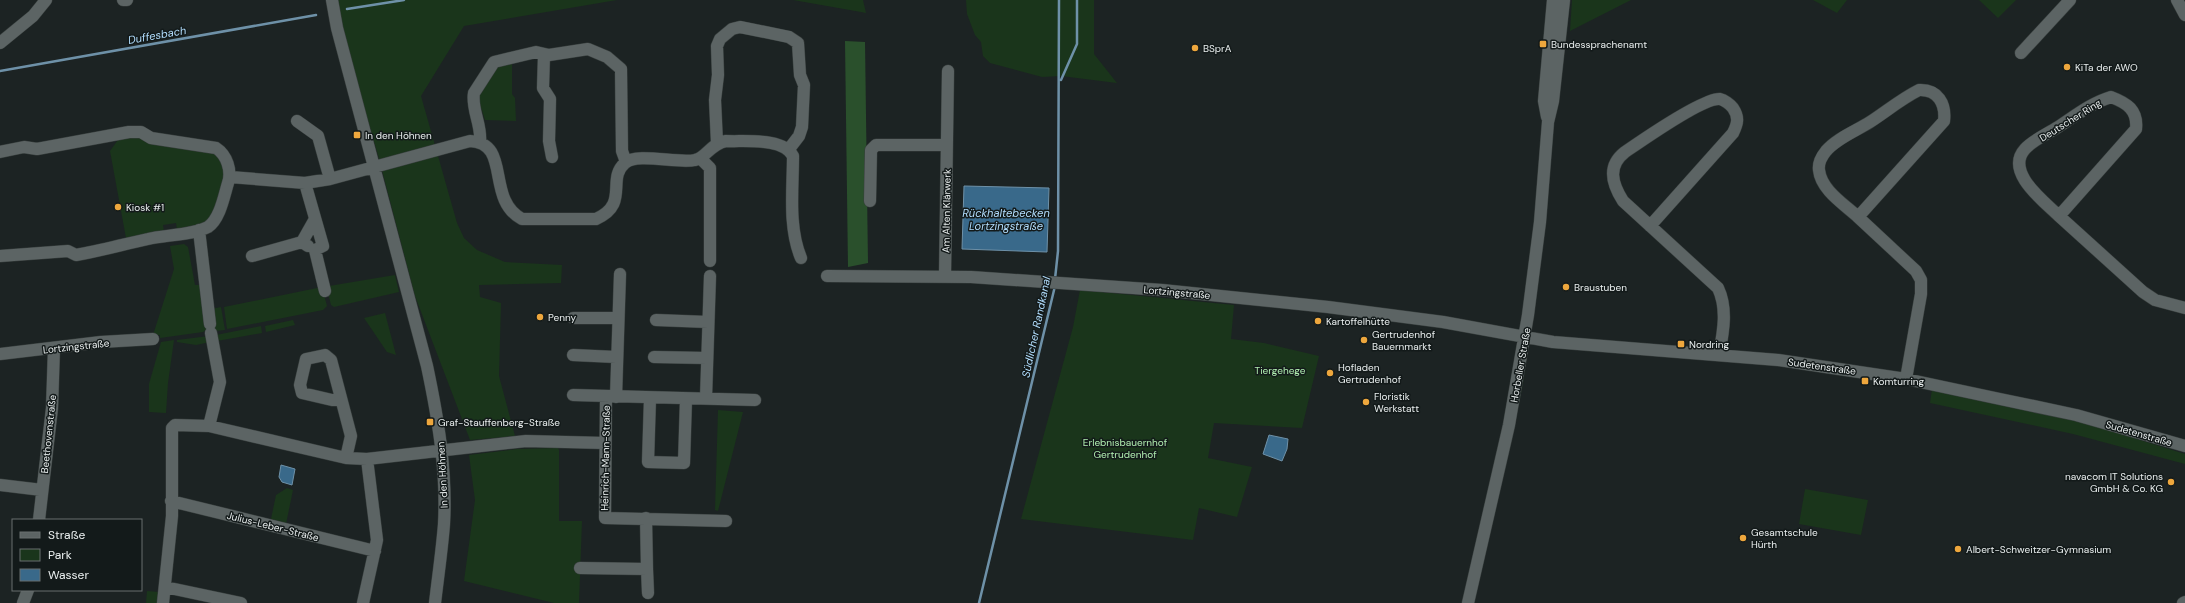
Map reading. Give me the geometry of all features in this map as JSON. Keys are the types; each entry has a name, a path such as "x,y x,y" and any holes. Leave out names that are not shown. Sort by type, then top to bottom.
{"street":[{"path":"0,43 33,16 46,0"},
{"name":"In den Höhnen","path":"332,0 337,28 427,366 442,451 444,524 435,603"},
{"name":"Horbeller Straße","path":"1548,122 1544,101 1553,0"},
{"name":"Horbeller Straße","path":"1468,603 1509,425 1524,336 1540,222 1548,122 1553,101 1564,0"},
{"path":"2021,53 2070,0"},
{"path":"2177,0 2185,15"},
{"path":"717,143 714,114 718,75 717,46 726,33 740,27 789,37 798,43 800,75 804,85 802,127 799,136 789,149"},
{"path":"480,142 480,127 474,93 490,66 499,60 536,52 544,55 588,49 606,57 621,69 622,151 626,162"},
{"path":"544,55 543,88 550,100 549,141 552,157"},
{"name":"Am Alten Klärwerk","path":"945,276 948,71"},
{"path":"1858,217 1944,121 1944,105 1939,97 1931,91 1919,90 1906,96 1840,139 1823,156 1819,164 1819,171 1825,186 1858,217 1916,271 1921,280 1921,294 1906,379"},
{"name":"Deutscher Ring","path":"2059,216 2136,129 2137,120 2133,110 2124,102 2111,97 2098,101 2025,149 2020,157 2019,165 2026,183 2059,216 2143,292 2155,300 2185,308"},
{"path":"1650,226 1733,133 1737,125 1737,115 1731,105 1721,99 1712,100 1694,108 1617,158 1613,166 1612,176 1616,190 1623,201 1650,226 1718,288 1724,300 1719,355"},
{"path":"297,121 318,136 330,179"},
{"path":"0,152 24,147 37,149 129,132 141,132 151,138 216,148 224,155 230,177 217,215 207,227 199,230 148,238 115,248 76,256 68,251 0,256"},
{"path":"230,177 305,183 330,179 470,141 480,142 488,146 493,154 502,196 508,209 522,219 596,219 604,216 611,208 616,198 620,167 630,159 695,160 700,158 717,143 726,141 780,144 789,149 793,156 793,224 796,245 802,258"},
{"path":"870,201 872,148 876,146 947,145"},
{"path":"700,158 710,168 710,261"},
{"path":"305,183 322,246 315,250"},
{"path":"252,256 302,242 315,219"},
{"path":"199,230 211,329 220,382 210,426"},
{"path":"302,242 315,250 325,291"},
{"name":"Heinrich-Mann-Straße","path":"620,274 616,357 605,443 605,518 646,518 726,522"},
{"path":"706,398 710,276"},
{"name":"Lortzingstraße","path":"827,276 945,276 1162,290 1328,307 1443,322 1524,336"},
{"path":"573,318 618,318"},
{"path":"656,320 708,322"},
{"name":"Sudetenstraße","path":"1524,336 1553,342 1778,360 1906,379 2076,415 2185,446"},
{"name":"Lortzingstraße","path":"0,354 153,339"},
{"name":"Beethovenstraße","path":"39,519 52,408 54,348"},
{"path":"573,355 616,357"},
{"path":"654,357 707,358"},
{"path":"573,395 755,400"},
{"path":"650,398 648,462 684,463 686,398"},
{"path":"341,400 351,436 346,458"},
{"path":"163,603 172,501 172,428 175,425 183,424 210,426 346,458 367,459 526,441 605,443"},
{"path":"363,603 377,540 367,459"},
{"path":"0,485 42,490"},
{"name":"Julius-Leber-Straße","path":"172,501 375,550"},
{"path":"646,518 648,593"},
{"path":"580,568 647,569"},
{"path":"165,587 241,603"},
{"path":"24,603 28,591"}],"green space":[{"path":"337,0 617,0 464,26 421,96 457,223 464,238 477,250 505,262 562,265 561,283 479,285 480,297 501,303 499,376 515,436 470,440 415,296 378,155 344,41"},
{"path":"793,0 863,0 866,13 861,12"},
{"path":"966,0 1094,0 1094,54 1117,83 1061,76 1042,77 990,63 983,56 981,42 975,35 967,14"},
{"path":"1572,0 1631,0 1570,31"},
{"path":"1813,0 1847,0 1837,13"},
{"path":"1979,0 2016,0 1998,18"},
{"path":"845,41 865,42 868,263 848,267"},
{"path":"512,62 512,94 515,98 516,121 485,120 478,98 494,69"},
{"path":"131,136 218,153 225,172 215,213 207,223 177,229 176,223 163,225 164,232 126,238 110,151 120,137"},
{"path":"184,244 188,247 195,285 200,285 208,329 203,332 160,338 160,335 153,335 174,269 170,246"},
{"path":"395,275 399,292 334,307 331,305 327,289 329,286"},
{"path":"322,287 327,306 323,310 227,329 224,307"},
{"name":"Erlebnisbauernhof Gertrudenhof","path":"1080,290 1234,305 1231,339 1264,343 1319,356 1302,428 1214,423 1208,458 1252,467 1237,517 1199,508 1193,540 1021,519 1073,327"},
{"path":"221,307 225,330 215,331 211,309"},
{"path":"385,313 396,355 387,352 364,318"},
{"path":"293,320 295,325 266,332 265,326"},
{"path":"261,326 262,333 217,341 216,335"},
{"path":"209,336 210,342 196,345 177,342 177,340"},
{"path":"174,340 168,383 166,413 149,412 149,384 161,342"},
{"path":"1527,367 1474,603 1472,603 1526,371"},
{"path":"1932,389 2082,422 2185,454 2185,464 2073,434 1930,403"},
{"path":"718,410 743,412 718,511 715,510"},
{"path":"558,448 559,521 582,521 579,603 554,603 464,581 475,500 469,455 517,449"},
{"path":"287,488 293,490 286,524 271,519 276,495"},
{"path":"1805,489 1868,500 1861,535 1799,524"},
{"path":"147,591 159,592 158,603 146,603"}],"water":[{"name":"Rückhaltebecken Lortzingstraße","path":"964,186 1049,188 1047,252 962,249"},
{"path":"1269,435 1288,439 1287,449 1282,461 1263,454"},
{"path":"281,465 295,469 292,485 282,482 279,477"}],"waterway":[{"name":"Duffesbach","path":"347,9 404,0"},
{"name":"Südlicher Randkanal","path":"1055,279 1058,251 1059,0"},
{"path":"1061,80 1077,44 1077,0"},
{"name":"Duffesbach","path":"0,71 316,15"},
{"name":"Südlicher Randkanal","path":"979,603 1055,286"}],"place":[{"name":"Bundessprachenamt","path":"1543,44"},
{"name":"BSprA","path":"1195,48"},
{"name":"KiTa der AWO","path":"2067,67"},
{"name":"In den Höhnen","path":"357,135"},
{"name":"Kiosk #1","path":"118,207"},
{"name":"Braustuben","path":"1566,287"},
{"name":"Penny","path":"540,317"},
{"name":"Kartoffelhütte","path":"1318,321"},
{"name":"Gertrudenhof Bauernmarkt","path":"1364,340"},
{"name":"Nordring","path":"1681,344"},
{"name":"Hofladen Gertrudenhof","path":"1330,373"},
{"name":"Komturring","path":"1865,381"},
{"name":"Floristik Werkstatt","path":"1366,402"},
{"name":"Graf-Stauffenberg-Straße","path":"430,422"},
{"name":"navacom IT Solutions GmbH & Co. KG","path":"2171,482"},
{"name":"Gesamtschule Hürth","path":"1743,538"},
{"name":"Albert-Schweitzer-Gymnasium","path":"1958,549"}],"park label":[{"name":"Tiergehege","path":"1280,370"}]}
